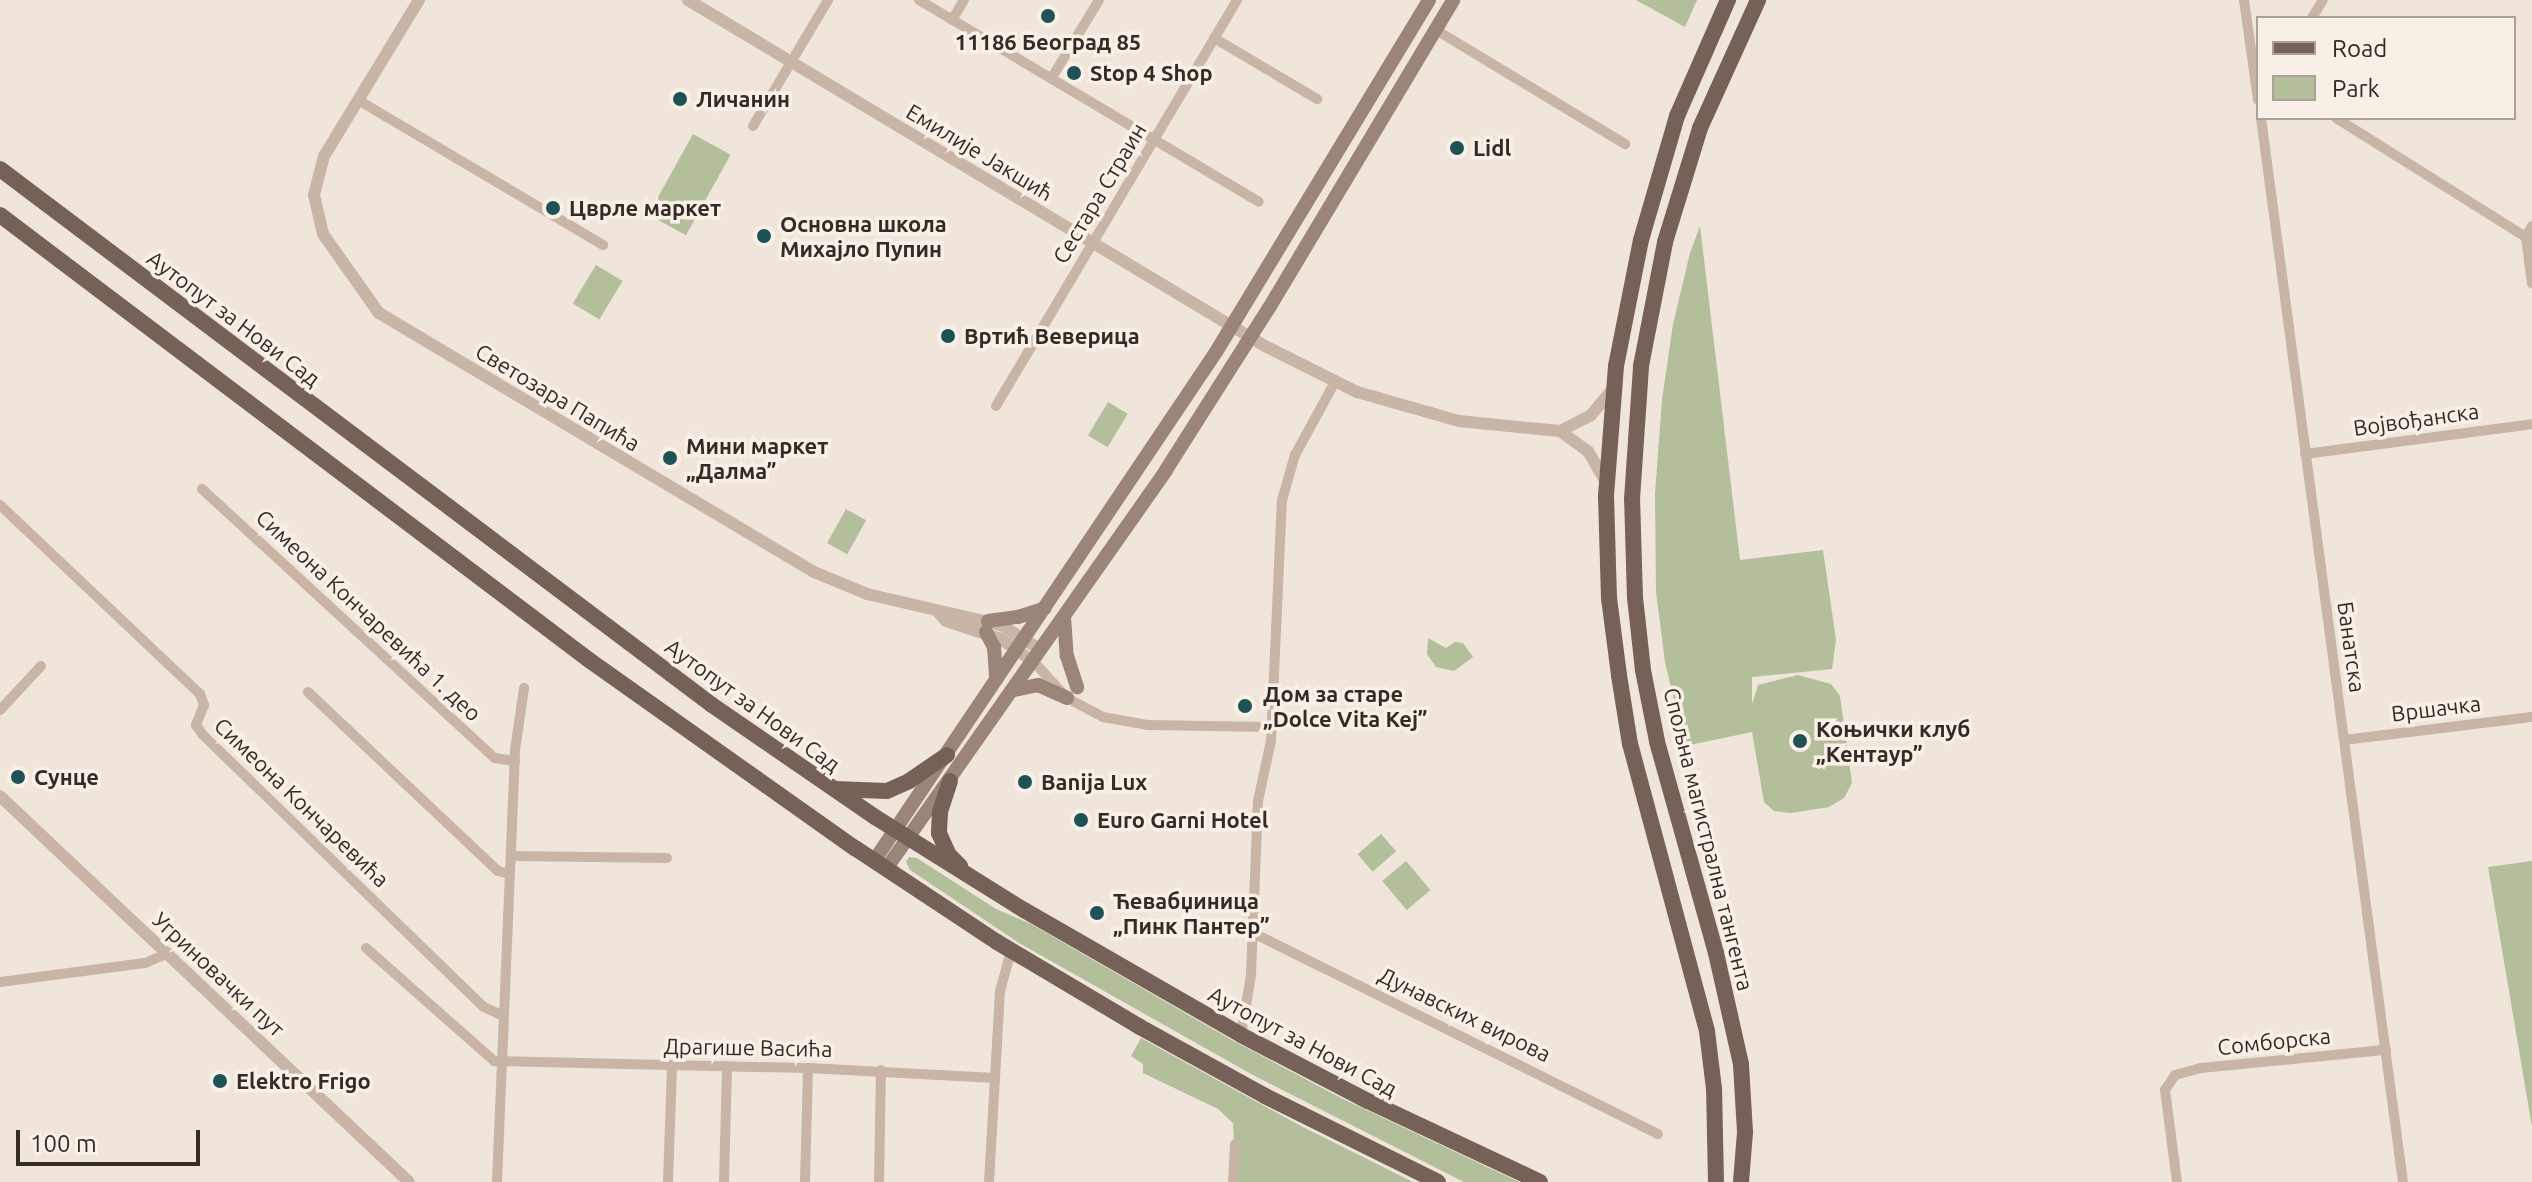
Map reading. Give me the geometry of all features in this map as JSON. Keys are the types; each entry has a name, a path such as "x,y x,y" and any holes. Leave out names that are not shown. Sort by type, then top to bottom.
{"main road":[{"path":"880,865 996,679 1232,326 1429,0"},
{"path":"901,834 950,781 1166,470 1251,338 1453,0"},
{"path":"1716,1182 1716,1141 1707,1031 1630,744 1609,598 1606,482 1613,389 1624,312 1663,160 1697,65 1728,0"},
{"name":"Спољна магистрална тангента","path":"1741,1182 1745,1132 1741,1064 1716,953 1657,741 1643,670 1635,598 1632,499 1641,366 1665,242 1700,128 1758,0"},
{"name":"Аутопут за Нови Сад","path":"0,169 638,650 831,788 979,883 1241,1035 1368,1101 1540,1182"},
{"path":"0,215 600,668 880,865 1011,951 1265,1096 1438,1182"},
{"path":"996,679 994,647 987,626 1045,607"},
{"path":"1013,690 1038,685 1072,693 1064,616"},
{"path":"831,788 887,791 909,781 947,755"},
{"path":"950,781 942,803 939,833 955,861 979,883"},
{"path":"1707,1182 1716,1141"}],"street":[{"name":"Светозара Папића","path":"419,0 324,156 316,180 315,205 332,250 379,313 802,565 854,590 938,612 946,621 987,626 1021,643 1037,656"},
{"name":"Емилије Јакшић","path":"689,0 1251,338"},
{"path":"753,126 828,0"},
{"path":"919,0 1259,202"},
{"path":"952,20 964,0"},
{"path":"1051,79 1099,0"},
{"name":"Сестара Страин","path":"996,406 1237,0"},
{"path":"2244,0 2256,75"},
{"path":"1436,30 1625,144"},
{"path":"1214,38 1317,99"},
{"path":"358,100 603,245"},
{"name":"Банатска","path":"2261,120 2403,1182"},
{"path":"2339,120 2529,239"},
{"path":"2532,226 2529,239 2532,284"},
{"path":"1251,338 1335,382 1374,398 1438,417 1499,428 1560,431 1591,415 1613,389"},
{"path":"1241,1035 1248,1008 1258,801 1272,727 1284,486 1295,455 1335,382"},
{"name":"Војвођанска","path":"2305,454 2532,424"},
{"path":"1560,431 1588,451 1606,482"},
{"name":"Симеона Кончаревића 1. део","path":"202,489 495,758 515,761"},
{"name":"Симеона Кончаревића","path":"0,505 200,694 204,705 196,725 202,734 484,1007 503,1016"},
{"path":"1037,656 1090,713 1139,724 1272,727"},
{"path":"0,710 41,666"},
{"path":"497,1182 515,761 524,688"},
{"path":"308,692 498,871 510,874"},
{"name":"Вршачка","path":"2344,740 2532,717"},
{"name":"Угриновачки пут","path":"0,796 409,1182"},
{"path":"511,856 667,858"},
{"name":"Дунавских вирова","path":"1253,933 1658,1134"},
{"path":"366,948 489,1060 501,1063"},
{"path":"989,1182 1000,991 1011,951"},
{"path":"0,982 145,963 169,953"},
{"name":"Сомборска","path":"2177,1182 2165,1090 2169,1081 2179,1073 2201,1068 2386,1050"},
{"name":"Драгише Васића","path":"501,1063 881,1070 995,1078"},
{"path":"668,1182 672,1066"},
{"path":"724,1182 727,1066"},
{"path":"805,1182 808,1068"},
{"path":"879,1182 881,1070"},
{"path":"1233,1182 1235,1144"}],"green space":[{"path":"1636,0 1697,0 1685,27"},
{"path":"693,134 731,155 686,235 648,214"},
{"path":"1700,226 1740,560 1823,550 1836,640 1832,669 1752,677 1752,704 1758,685 1798,675 1831,684 1840,696 1852,783 1844,798 1829,807 1791,813 1774,811 1764,802 1752,732 1685,746 1665,662 1656,592 1655,493 1662,400 1673,324 1690,253"},
{"path":"596,265 623,281 599,320 573,304"},
{"path":"1108,402 1128,414 1108,447 1088,435"},
{"path":"846,509 866,520 847,554 827,543"},
{"path":"1428,638 1446,648 1455,642 1463,643 1473,657 1454,671 1436,667 1427,654"},
{"path":"1381,834 1396,851 1373,872 1358,854"},
{"path":"909,857 917,858 996,909 1031,924 1230,1039 1341,1098 1519,1182 1464,1182 1251,1074 1019,943 910,870 906,862"},
{"path":"1406,861 1430,890 1407,910 1382,881"},
{"path":"2532,861 2532,1127 2488,867"},
{"path":"1141,1038 1299,1125 1413,1182 1236,1182 1233,1123 1218,1109 1143,1073 1143,1064 1131,1056"}],"place":[{"name":"11186 Београд 85","path":"1048,16"},
{"name":"Stop 4 Shop","path":"1074,73"},
{"name":"Личанин","path":"680,99"},
{"name":"Lidl","path":"1457,148"},
{"name":"Цврле маркет","path":"553,208"},
{"name":"Основна школа Михајло Пупин","path":"764,236"},
{"name":"Вртић Веверица","path":"948,336"},
{"name":"Мини маркет „Далма”","path":"670,458"},
{"name":"Дом за старе „Dolce Vita Kej”","path":"1245,706"},
{"name":"Коњички клуб „Кентаур”","path":"1800,741"},
{"name":"Сунце","path":"18,777"},
{"name":"Banija Lux","path":"1025,782"},
{"name":"Euro Garni Hotel","path":"1081,820"},
{"name":"Ћевабџиница „Пинк Пантер”","path":"1097,913"},
{"name":"Elektro Frigo","path":"220,1081"}]}
